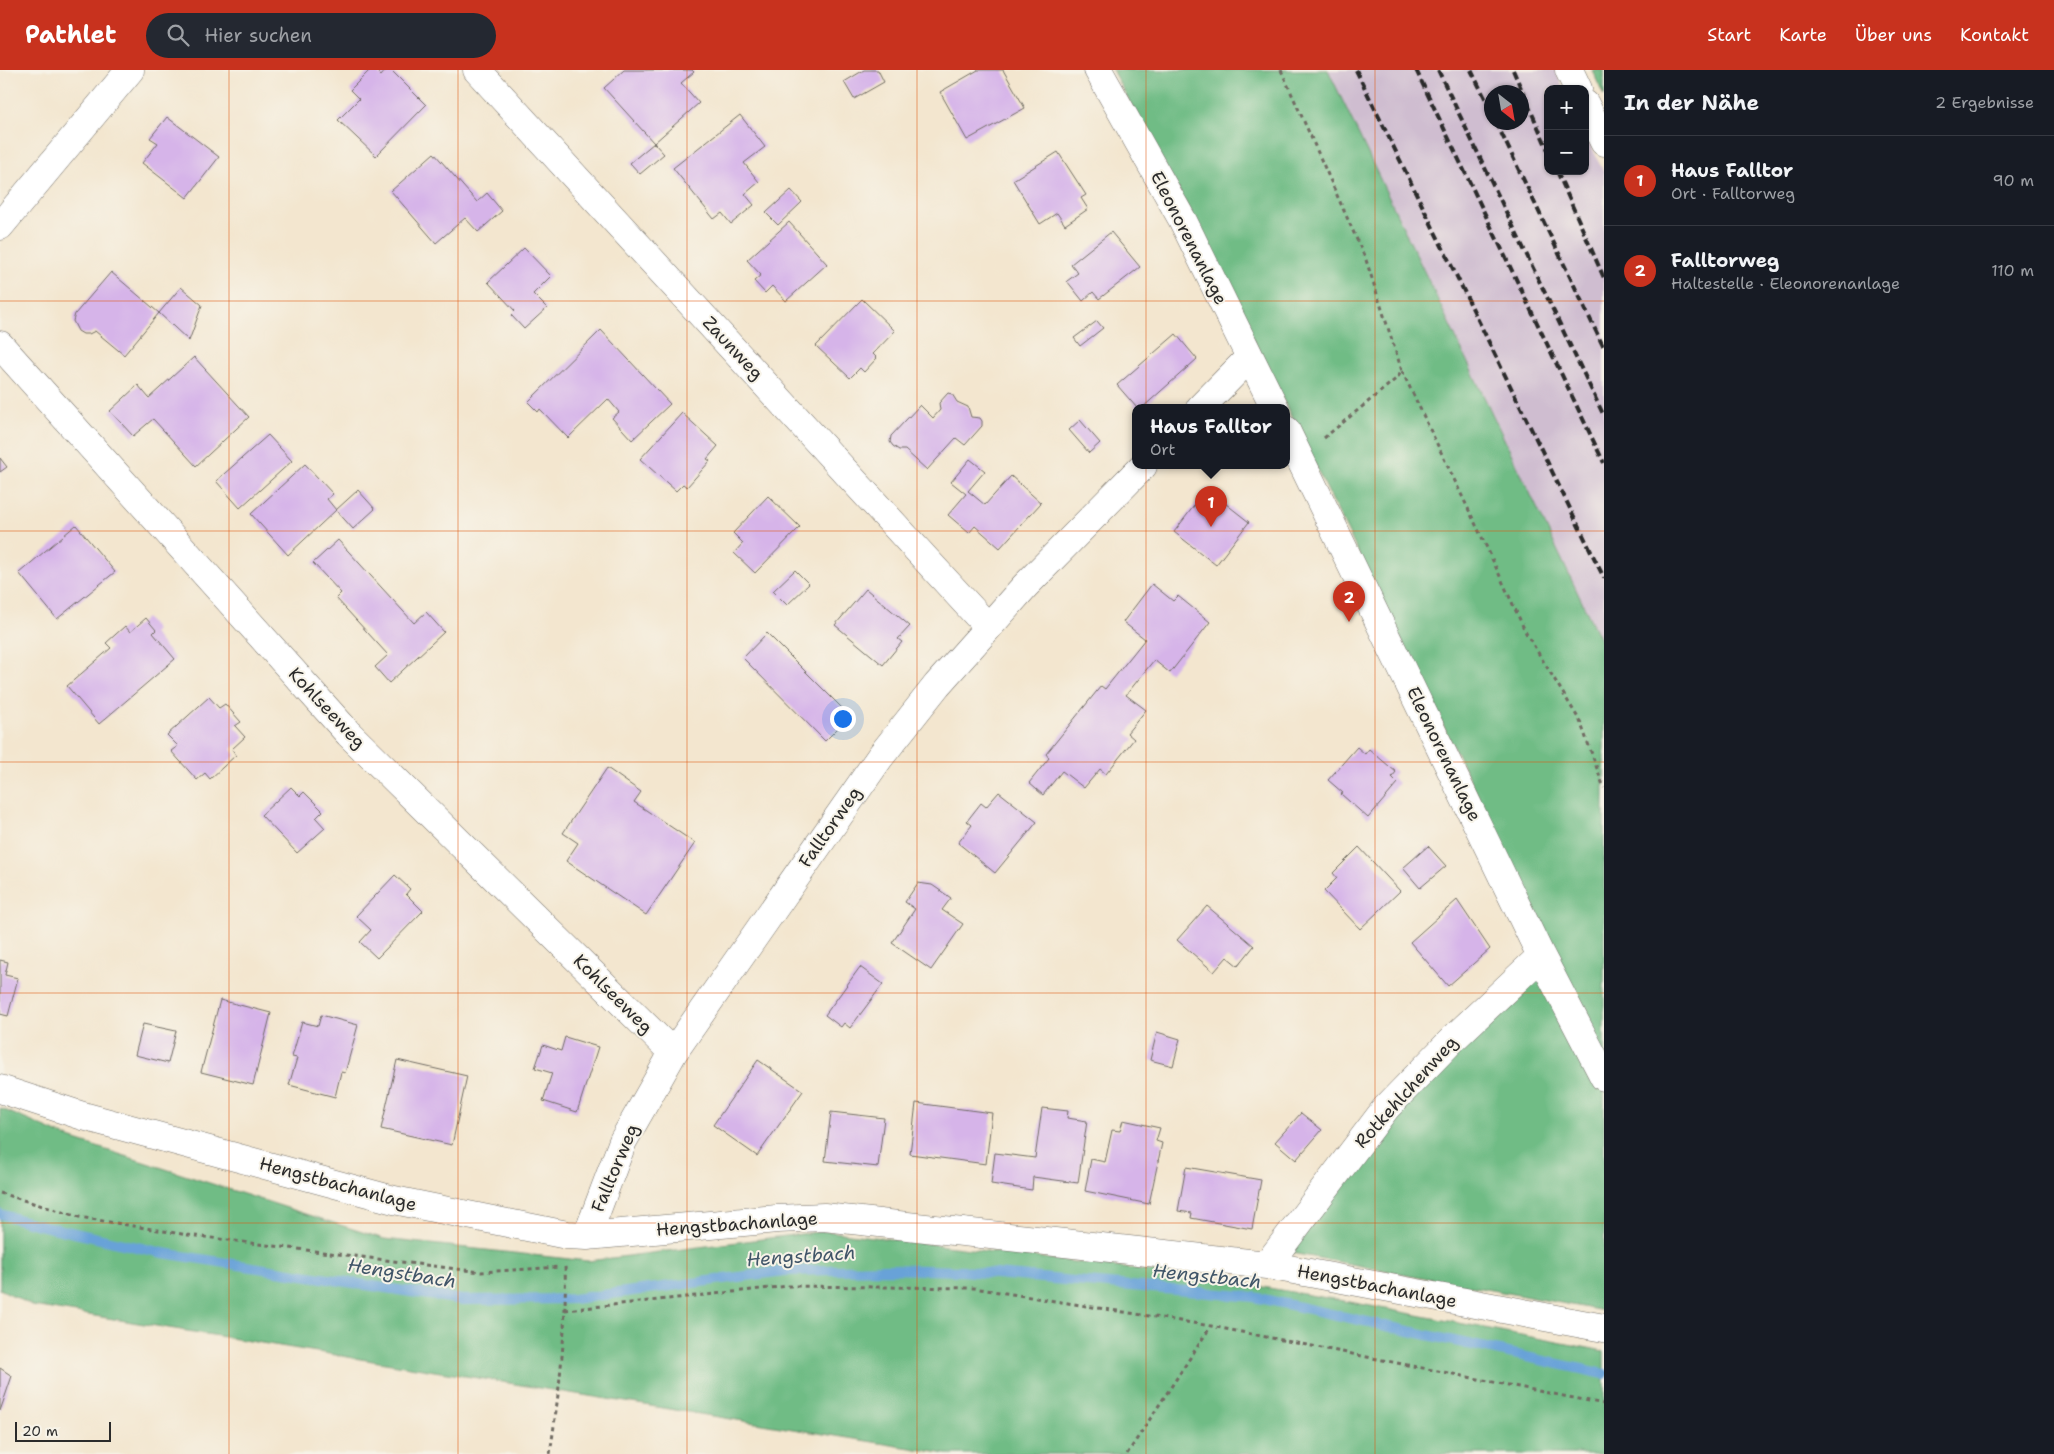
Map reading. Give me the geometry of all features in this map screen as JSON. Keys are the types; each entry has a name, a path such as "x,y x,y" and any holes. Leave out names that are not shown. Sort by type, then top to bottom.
{"street":[{"path":"0,226 130,70"},
{"name":"Zaunweg","path":"477,70 988,627"},
{"name":"Eleonorenanlage","path":"1098,70 1183,221 1273,404"},
{"path":"1569,70 1576,85"},
{"path":"1589,112 1604,142"},
{"name":"Kohlseeweg","path":"0,345 349,734 673,1053"},
{"path":"1204,404 1249,358"},
{"name":"Eleonorenanlage","path":"1290,438 1541,956 1604,1077"},
{"name":"Falltorweg","path":"587,1236 623,1141 673,1053 880,757 937,685 1025,586 1140,469"},
{"name":"Rotkehlchenweg","path":"1267,1265 1386,1108 1454,1038 1541,956"},
{"name":"Hengstbachanlage","path":"0,1089 83,1116 394,1200 567,1235 587,1236 778,1219 824,1217 1267,1265 1604,1328"}],"path":[{"path":"1281,70 1366,260 1402,371 1526,632 1580,721 1604,788"},
{"path":"1300,458 1397,378 1402,371"},
{"path":"0,1193 79,1217 188,1235 481,1272 565,1266 566,1308 558,1400 550,1454"},
{"path":"566,1308 789,1286 964,1288 1211,1326 1604,1404"},
{"path":"1127,1454 1211,1326"}],"shaded area":[{"path":"1328,70 1555,70 1562,85 1544,85 1544,175 1589,175 1589,141 1604,172 1604,648"}],"green space":[{"path":"1112,70 1328,70 1604,648 1604,1311 1286,1252 1375,1128 1465,1037 1555,953 1290,414 1290,404 1285,404 1192,215"},
{"path":"1592,70 1604,70 1604,96"},
{"path":"0,1108 69,1138 384,1239 588,1261 825,1231 1228,1281 1350,1302 1604,1351 1604,1454 947,1454 33,1306 0,1289"}],"building":[{"path":"370,70 375,70 381,76 386,70 391,70 426,105 376,156 338,120 359,99 350,90"},
{"path":"624,70 692,70 694,72 681,83 699,103 654,143 604,88"},
{"path":"864,70 878,70 884,82 854,99 844,82"},
{"path":"978,70 1003,70 1025,108 967,140 940,92"},
{"path":"740,115 765,147 744,163 759,182 745,194 754,205 731,224 722,213 714,219 673,168"},
{"path":"167,117 219,157 187,198 142,163 158,143 150,138"},
{"path":"654,143 664,154 640,174 630,163"},
{"path":"1058,152 1086,195 1081,198 1088,209 1065,225 1057,213 1040,224 1013,180"},
{"path":"434,153 477,202 487,193 502,211 478,232 465,218 436,243 391,191"},
{"path":"791,190 802,202 778,225 766,213"},
{"path":"789,222 827,264 786,301 772,286 765,293 754,281 761,275 747,260"},
{"path":"1111,232 1140,267 1099,299 1093,292 1083,301 1067,281 1078,273 1071,264"},
{"path":"524,248 551,276 533,294 547,308 524,329 511,315 515,311 488,282"},
{"path":"111,272 159,313 124,355 95,331 83,334 78,331 73,321 75,314"},
{"path":"181,287 202,305 189,341 159,313"},
{"path":"862,299 895,331 873,354 877,358 864,372 860,368 850,378 816,346"},
{"path":"1097,321 1103,328 1080,346 1074,338"},
{"path":"601,330 670,404 632,440 612,418 619,412 608,399 568,438 540,409 538,412 528,402"},
{"path":"1176,334 1197,359 1146,404 1134,404 1117,385"},
{"path":"194,357 249,417 196,466 153,419 133,436 110,411 138,385 149,398"},
{"path":"948,393 952,394 957,402 968,407 971,417 980,418 982,426 965,445 956,438 927,470 905,450 899,450 893,446 890,442 891,436 920,405 933,418 940,410 939,403"},
{"path":"682,413 718,446 707,459 710,461 687,487 683,484 676,491 640,459"},
{"path":"1080,420 1100,443 1089,453 1069,430"},
{"path":"268,435 292,461 240,508 216,481"},
{"path":"0,458 7,467 0,472"},
{"path":"970,459 985,471 968,491 985,505 1011,476 1041,503 1000,548 975,526 969,533 948,515 966,494 951,482"},
{"path":"305,464 333,494 327,499 336,510 288,555 251,514"},
{"path":"1207,489 1249,522 1216,565 1174,532"},
{"path":"358,490 375,509 353,529 336,510"},
{"path":"768,496 800,527 755,573 734,553 743,543 733,533"},
{"path":"76,525 115,572 57,619 19,573"},
{"path":"338,540 414,623 426,612 444,632 389,683 375,667 388,655 336,598 341,593 313,563"},
{"path":"795,570 809,584 787,605 773,591"},
{"path":"1152,584 1173,601 1178,596 1210,622 1170,673 1154,660 1126,695 1146,710 1127,733 1134,739 1106,774 1100,769 1084,788 1062,771 1043,795 1029,783 1049,758 1046,754 1101,686 1105,689 1145,639 1123,622"},
{"path":"866,589 910,626 898,639 902,642 883,665 835,625"},
{"path":"146,618 156,630 153,633 175,659 99,724 67,686 111,648 106,643 125,626 130,632"},
{"path":"767,633 850,716 825,741 743,658"},
{"path":"209,697 219,708 225,704 241,722 235,726 245,737 232,749 236,755 210,779 205,773 197,780 171,751 178,746 167,735"},
{"path":"1357,747 1365,754 1369,749 1396,772 1392,777 1398,783 1368,818 1328,780"},
{"path":"607,768 641,792 634,802 695,843 646,915 566,861 578,843 563,833"},
{"path":"291,787 300,796 304,792 323,811 316,818 325,828 297,853 261,815"},
{"path":"999,792 1037,822 995,873 958,843 972,825 967,821 981,803 986,807"},
{"path":"1428,846 1446,866 1420,888 1403,868"},
{"path":"1359,847 1400,891 1360,929 1324,891 1337,878 1333,873"},
{"path":"395,875 410,889 406,894 423,911 377,958 360,942 371,930 356,916"},
{"path":"918,883 932,885 951,898 942,910 963,924 931,970 892,943 915,909 905,902"},
{"path":"1457,900 1490,949 1448,986 1410,942"},
{"path":"1207,906 1254,946 1238,966 1227,957 1214,972 1177,940"},
{"path":"0,960 8,962 5,975 18,978 8,1016 0,1014"},
{"path":"860,967 883,984 850,1028 844,1023 841,1027 825,1015"},
{"path":"220,1000 271,1013 253,1085 201,1072"},
{"path":"321,1015 358,1025 345,1073 341,1072 335,1097 289,1085 297,1058 292,1057 302,1022 318,1026"},
{"path":"143,1024 176,1031 168,1063 135,1055"},
{"path":"1157,1032 1180,1039 1173,1066 1150,1060"},
{"path":"565,1037 598,1047 577,1112 543,1101 552,1073 535,1068 543,1045 561,1051"},
{"path":"397,1060 467,1076 452,1145 381,1129"},
{"path":"758,1060 803,1091 757,1156 713,1125"},
{"path":"916,1103 992,1113 986,1164 910,1154"},
{"path":"1042,1108 1068,1111 1067,1118 1087,1121 1078,1183 1033,1177 1032,1190 991,1184 995,1153 1035,1158"},
{"path":"831,1112 884,1118 878,1167 825,1161"},
{"path":"1301,1113 1322,1130 1296,1160 1275,1142"},
{"path":"1123,1120 1160,1128 1156,1141 1162,1143 1149,1204 1085,1191 1091,1159 1105,1162 1112,1130 1120,1131"},
{"path":"1186,1167 1261,1180 1252,1229 1191,1218 1192,1213 1178,1211"},
{"path":"0,1368 12,1376 0,1411"}],"waterway":[{"name":"Hengstbach","path":"0,1214 35,1224 163,1253 462,1300 573,1299 784,1271 886,1269 963,1271 1254,1297 1604,1374"}],"railway":[{"path":"1356,70 1604,578"},
{"path":"1416,70 1604,463"},
{"path":"1438,70 1604,416"},
{"path":"1471,70 1484,96"},
{"path":"1513,70 1544,141"},
{"path":"1500,130 1604,348"},
{"path":"1559,175 1604,278"}],"place":[{"name":"Haus Falltor","path":"1211,527"},
{"name":"Falltorweg","path":"1349,622"}]}
